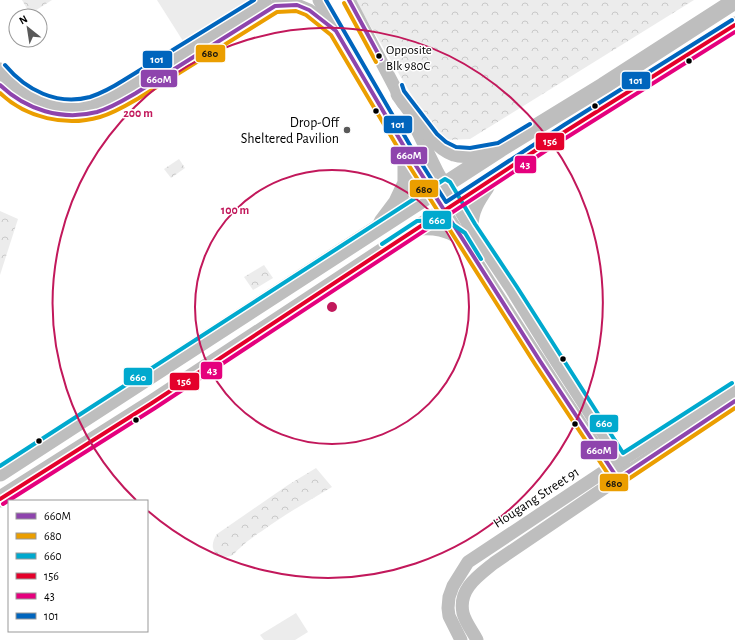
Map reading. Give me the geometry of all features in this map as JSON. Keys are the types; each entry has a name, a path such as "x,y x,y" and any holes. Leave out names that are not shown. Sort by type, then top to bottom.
{"main road":[{"path":"0,473 500,149 603,86 735,1"},
{"path":"0,499 152,402 419,226 735,25"},
{"path":"399,94 433,138 443,147 454,153 470,154 500,149"},
{"path":"378,229 396,202 406,183 406,150"},
{"path":"419,226 436,226 466,232 473,207 491,180"}],"street":[{"path":"319,0 406,150 439,189"},
{"path":"349,0 399,94 439,189 466,232 540,361 619,470"},
{"path":"0,69 18,88 48,102 67,106 87,104 130,84 275,2 297,5 310,10 336,31"},
{"path":"0,85 7,93 25,104 45,111 70,115 91,113 116,104 136,93 275,2"},
{"name":"Hougang Street 91","path":"478,640 463,614 462,603 465,591 474,579 563,516 619,470 735,388"},
{"name":"Hougang Street 91","path":"461,640 449,616 448,608 449,597 453,586 468,562 555,504 619,470 735,401"},
{"path":"555,504 563,516"}],"green space":[{"path":"22,0 52,0 39,8 27,8"},
{"path":"157,0 248,0 183,41"},
{"path":"355,0 694,0 470,139 447,140 424,116"},
{"path":"179,159 185,168 171,178 164,169"},
{"path":"0,211 18,219 0,275"},
{"path":"264,265 273,278 253,290 244,277"},
{"path":"316,468 332,487 270,525 250,539 231,556 226,557 218,555 214,551 214,539 217,534 288,485"},
{"path":"296,613 308,632 295,640 264,640 260,635"}],"transit line":[{"name":"101","path":"5,65 22,82 43,94 66,99 90,97 116,85 254,0"},
{"name":"101","path":"326,0 411,147 446,202 564,125 732,20"},
{"name":"660M","path":"349,0 381,59"},
{"name":"680","path":"344,3 376,62"},
{"name":"660M","path":"0,85 21,101 45,111 71,115 97,112 136,93 275,6 297,5 309,10 336,31 406,150 540,361 618,479 735,401"},
{"name":"680","path":"0,93 10,102 22,109 47,118 74,121 100,117 139,98 277,12 296,11 306,15 331,35 401,153 535,364 614,483 617,485 621,484 735,408"},
{"name":"156","path":"0,499 152,403 550,141 735,25"},
{"name":"43","path":"9,500 155,408 553,146 735,32"},
{"name":"101","path":"402,85 404,91 437,134 446,142 456,147 470,148 498,143 530,124"},
{"name":"660","path":"0,466 445,179 450,182 475,224 623,453 732,383"},
{"name":"660","path":"382,244 417,221 437,220 452,224 465,233 481,259"},
{"name":"43","path":"3,504 8,501"}],"place":[{"name":"Opposite Blk 980C","path":"379,56"},
{"name":"Drop-Off Sheltered Pavilion","path":"347,130"}]}
